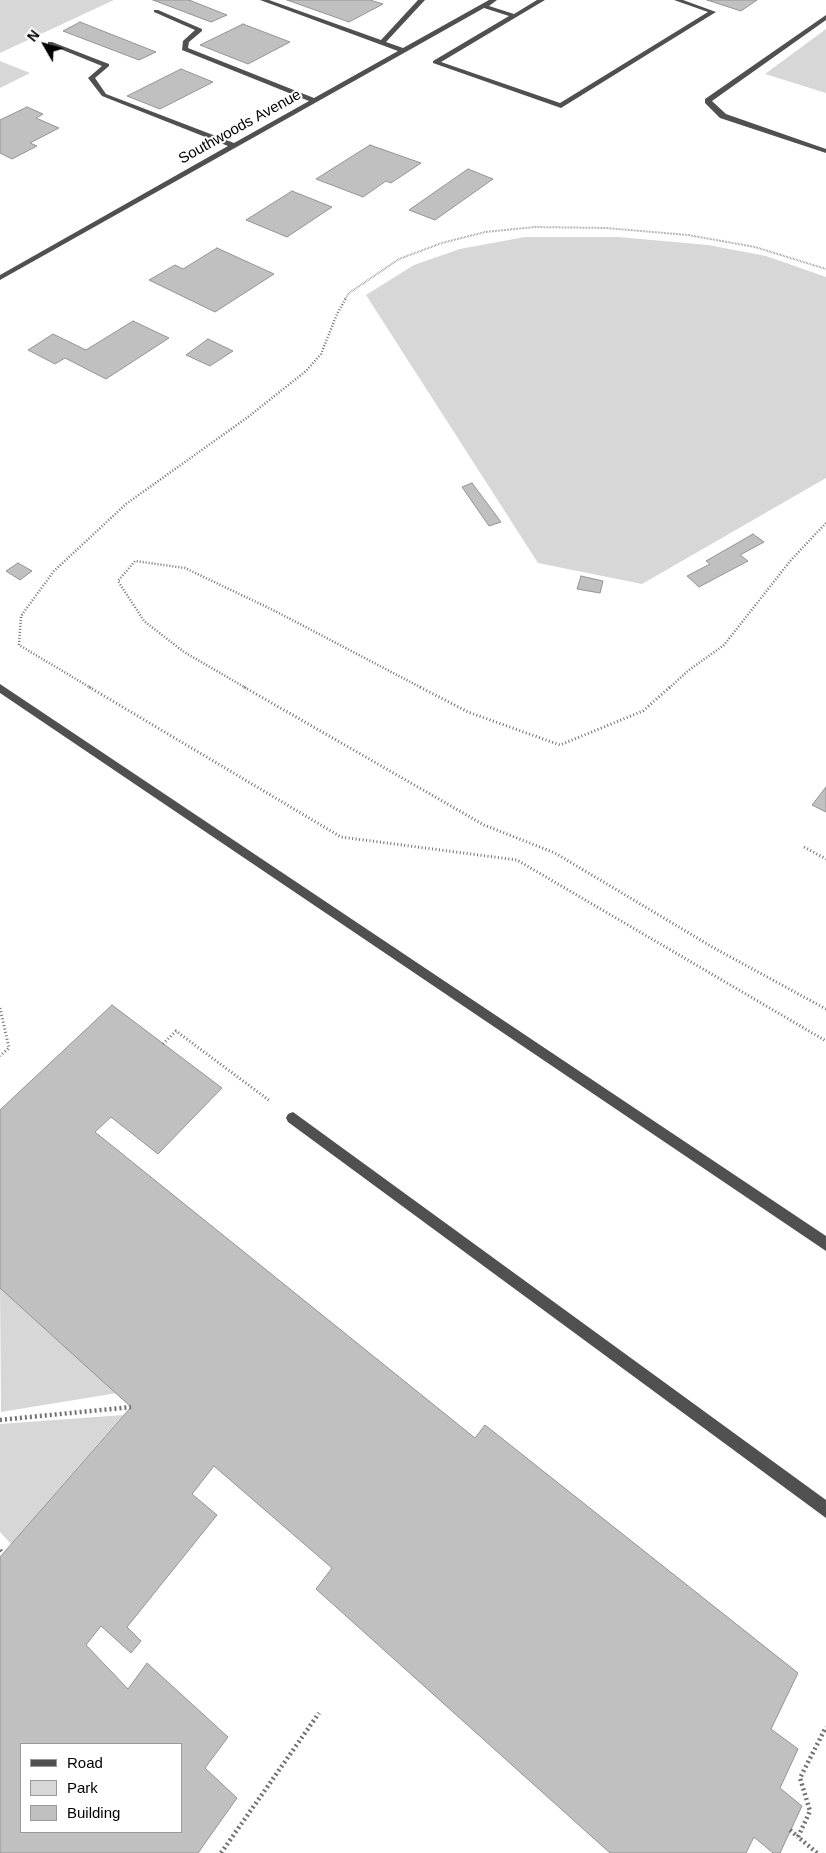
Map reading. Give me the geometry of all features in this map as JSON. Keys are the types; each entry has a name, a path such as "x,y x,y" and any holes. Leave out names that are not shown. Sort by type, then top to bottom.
{"street":[{"path":"263,0 404,51"},
{"path":"382,43 422,0"},
{"name":"Southwoods Avenue","path":"0,278 494,0"},
{"path":"542,0 435,62 561,106 713,12 677,0"},
{"path":"484,6 514,16"},
{"path":"156,11 200,30 186,41 184,49 315,101"},
{"path":"826,17 708,101 723,116 826,151"},
{"path":"50,43 107,66 91,78 104,95 234,146"},
{"path":"0,688 826,1244"},
{"path":"292,1118 826,1510"}],"path":[{"path":"826,269 755,247 688,235 606,228 535,227 486,232 442,242 399,260 349,293 337,314 321,354 306,371 248,417 126,504 54,570 21,616 19,645 341,838 518,860 826,1041"},
{"path":"826,523 791,560 724,645 689,670 643,711 560,745 468,712 276,611 185,568 135,562 118,581 144,621 184,652 484,825 554,853 714,948 826,1009"},
{"path":"804,847 826,859"},
{"path":"0,1008 9,1048 0,1056"},
{"path":"163,1044 176,1031 292,1118"},
{"path":"0,1420 131,1407"},
{"path":"221,1853 319,1713"},
{"path":"798,1837 810,1810 800,1778 826,1727"},
{"path":"790,1830 817,1853"}],"green space":[{"path":"0,0 114,0 0,53"},
{"path":"826,29 826,93 765,74"},
{"path":"0,61 30,73 0,88"},
{"path":"525,237 618,237 708,245 766,256 826,277 826,478 642,584 538,563 366,295 414,265 460,249"},
{"path":"0,1288 117,1393 1,1412"},
{"path":"123,1415 11,1544 0,1532 0,1424"}],"building":[{"path":"153,0 189,0 227,15 211,22"},
{"path":"287,0 370,0 383,4 349,22"},
{"path":"707,0 757,0 741,11"},
{"path":"80,22 156,52 139,60 63,31"},
{"path":"243,24 290,42 248,64 200,45"},
{"path":"181,69 213,82 160,109 127,96"},
{"path":"27,107 43,114 36,118 59,128 30,143 37,146 12,159 0,153 0,120"},
{"path":"370,145 421,163 391,183 386,181 363,197 316,179"},
{"path":"468,169 493,179 435,220 409,210"},
{"path":"292,191 332,207 287,237 246,220"},
{"path":"217,248 274,274 215,312 149,280 175,265 183,269"},
{"path":"133,321 169,338 106,379 65,358 55,364 28,350 53,334 86,350"},
{"path":"208,339 233,351 210,366 186,355"},
{"path":"472,483 501,522 489,526 462,487"},
{"path":"753,534 764,542 740,555 748,561 699,587 687,576 710,564 706,561"},
{"path":"18,563 32,571 20,580 6,571"},
{"path":"581,576 603,581 600,593 577,589"},
{"path":"826,787 826,812 812,805"},
{"path":"112,1005 222,1088 158,1154 111,1117 95,1132 475,1438 485,1425 798,1673 771,1729 798,1749 780,1788 802,1806 780,1853 773,1853 754,1837 746,1853 610,1853 316,1589 332,1568 214,1466 192,1494 217,1515 127,1627 141,1641 131,1653 101,1626 86,1645 128,1689 147,1663 228,1737 205,1768 237,1798 198,1853 0,1853 0,1557 131,1407 0,1288 0,1110"}]}
